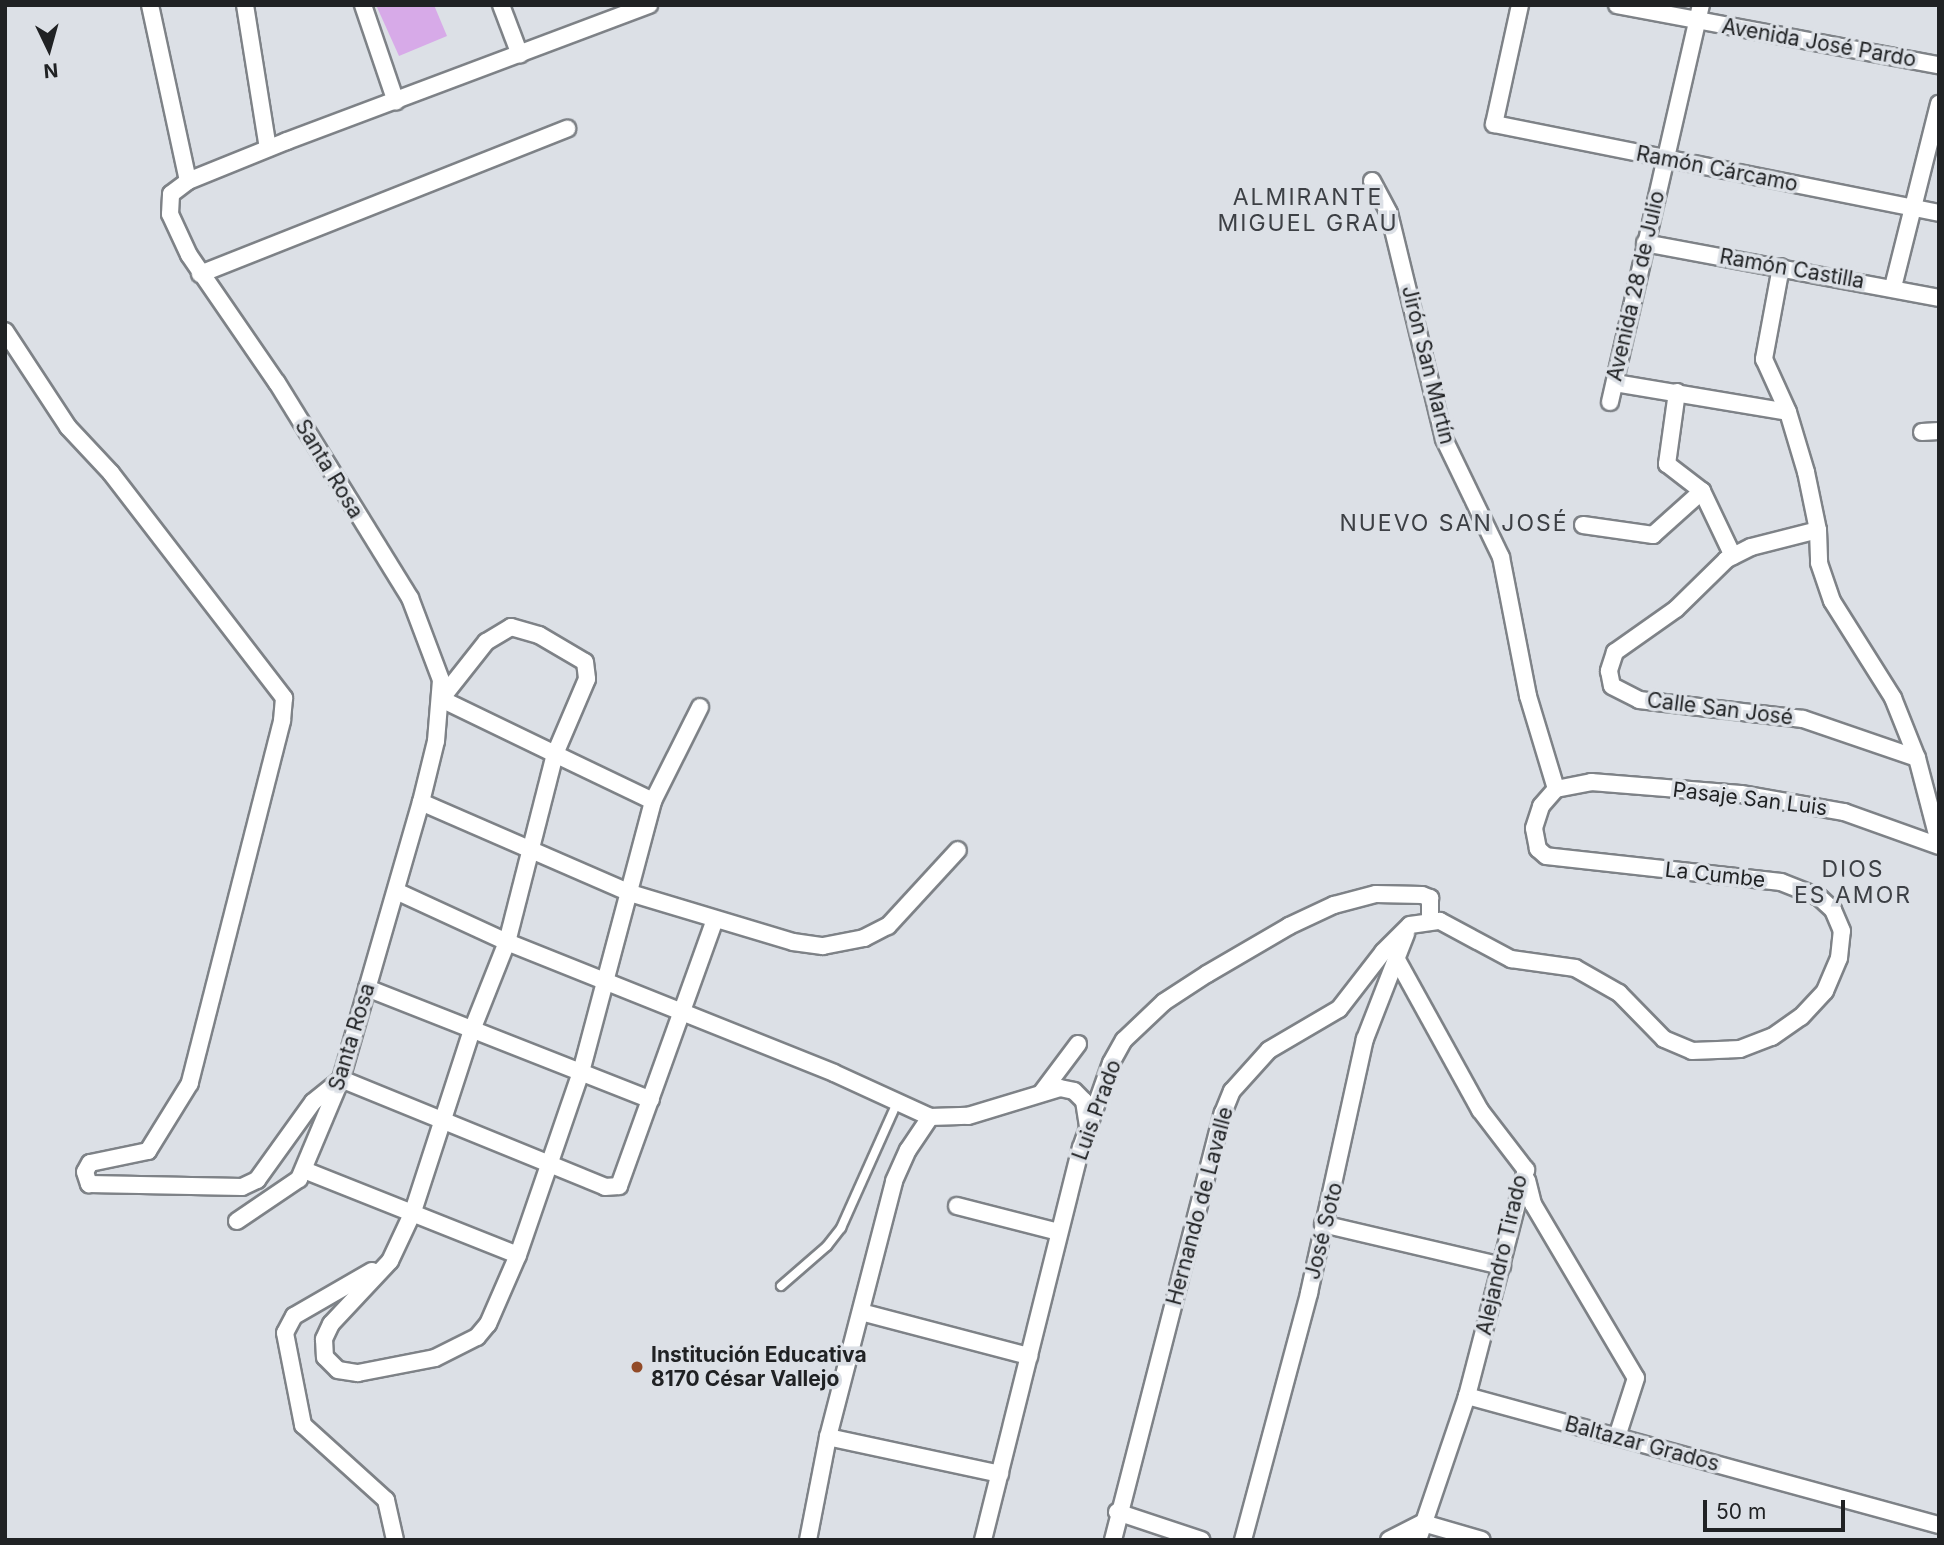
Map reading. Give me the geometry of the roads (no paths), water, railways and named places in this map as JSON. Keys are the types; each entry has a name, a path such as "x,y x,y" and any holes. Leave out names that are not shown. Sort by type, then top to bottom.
{"street":[{"path":"150,5 188,181 268,148 649,5"},
{"path":"245,5 268,148"},
{"path":"363,5 396,102"},
{"path":"501,5 520,55"},
{"name":"Ramón Cárcamo","path":"1520,5 1494,124 1939,213"},
{"name":"Avenida José Pardo","path":"1617,5 1699,13 1939,65"},
{"name":"Avenida 28 de Julio","path":"1610,402 1699,13"},
{"path":"1893,287 1939,104"},
{"path":"200,274 567,129"},
{"name":"Santa Rosa","path":"188,181 171,194 170,214 200,274 277,383 410,598 438,664 441,699 421,802 341,1079 304,1170 295,1183 237,1220"},
{"name":"Jirón San Martín","path":"1372,181 1389,213 1444,439 1501,557 1528,696 1556,789"},
{"name":"Ramón Castilla","path":"1645,243 1893,287 1939,298"},
{"path":"1781,267 1764,359 1788,412 1818,530 1819,563 1832,601 1894,698 1917,758 1939,844"},
{"path":"5,331 68,427 111,473 284,698 282,720 190,1083 148,1151 90,1163 86,1179 89,1184 160,1189 242,1187 257,1180 313,1101 341,1079 443,1124 605,1187 620,1186 715,920"},
{"path":"1615,383 1788,412"},
{"path":"1677,392 1667,464 1702,491 1732,556 1818,530"},
{"path":"1583,525 1653,535 1702,491"},
{"name":"Calle San José","path":"1732,556 1676,609 1615,652 1610,680 1628,698 1802,719 1917,758"},
{"path":"653,801 555,754 441,699 500,630 511,627 538,635 585,662 587,679 555,754 507,942 472,1030 413,1212 390,1261 331,1324 324,1339 325,1357 346,1374 435,1358 477,1337 488,1324 518,1255 547,1163 581,1072 631,893 653,801 700,707"},
{"name":"Pasaje San Luis","path":"1556,789 1591,782 1741,794 1844,812 1939,844"},
{"name":"La Cumbe","path":"1430,919 1457,927 1511,958 1559,965 1590,975 1619,993 1656,1034 1679,1049 1723,1051 1757,1043 1787,1028 1812,1007 1834,972 1842,943 1839,919 1819,897 1781,882 1546,856 1538,849 1534,828 1541,806 1556,789"},
{"path":"421,802 631,893 715,920 803,944 823,946 864,938 906,910 958,850"},
{"path":"396,891 507,942 606,979 834,1073 895,1105 930,1117 968,1116 1059,1088 1074,1091 1084,1101 1088,1127"},
{"name":"Luis Prado","path":"983,1540 1058,1232 1088,1127 1111,1063 1124,1040 1164,1002 1207,974 1289,926 1334,905 1376,894 1427,895 1430,919"},
{"path":"1410,925 1430,919"},
{"name":"José Soto","path":"1243,1540 1299,1335 1365,1039 1395,956 1410,925"},
{"name":"Hernando de Lavalle","path":"1113,1540 1117,1511 1223,1113 1232,1091 1269,1051 1339,1009 1410,925"},
{"name":"Alejandro Tirado","path":"1395,956 1480,1110 1527,1170 1467,1396 1418,1540"},
{"path":"367,988 651,1100"},
{"path":"1042,1092 1078,1044"},
{"path":"808,1540 828,1437 894,1181 908,1150 930,1117"},
{"path":"304,1170 518,1255"},
{"path":"1527,1170 1533,1205 1636,1378 1617,1437"},
{"path":"957,1206 1058,1232"},
{"path":"1324,1224 1502,1266"},
{"path":"390,1261 294,1316 285,1333 303,1425 386,1500 395,1540"},
{"path":"861,1312 1029,1356"},
{"name":"Baltazar Grados","path":"1467,1396 1939,1525"},
{"path":"828,1437 1000,1474"},
{"path":"1117,1511 1201,1540"},
{"path":"1389,1540 1423,1523 1482,1540"},
{"path":"1934,1540 1939,1525"}],"lane":[{"path":"781,1286 827,1246 841,1228 895,1105"}],"place":[{"name":"Institución Educativa 8170 César Vallejo","path":"637,1367"}],"district":[{"name":"ALMIRANTE MIGUEL GRAU","path":"1308,210"},
{"name":"NUEVO SAN JOSÉ","path":"1454,523"},
{"name":"DIOS ES AMOR","path":"1853,882"}]}
